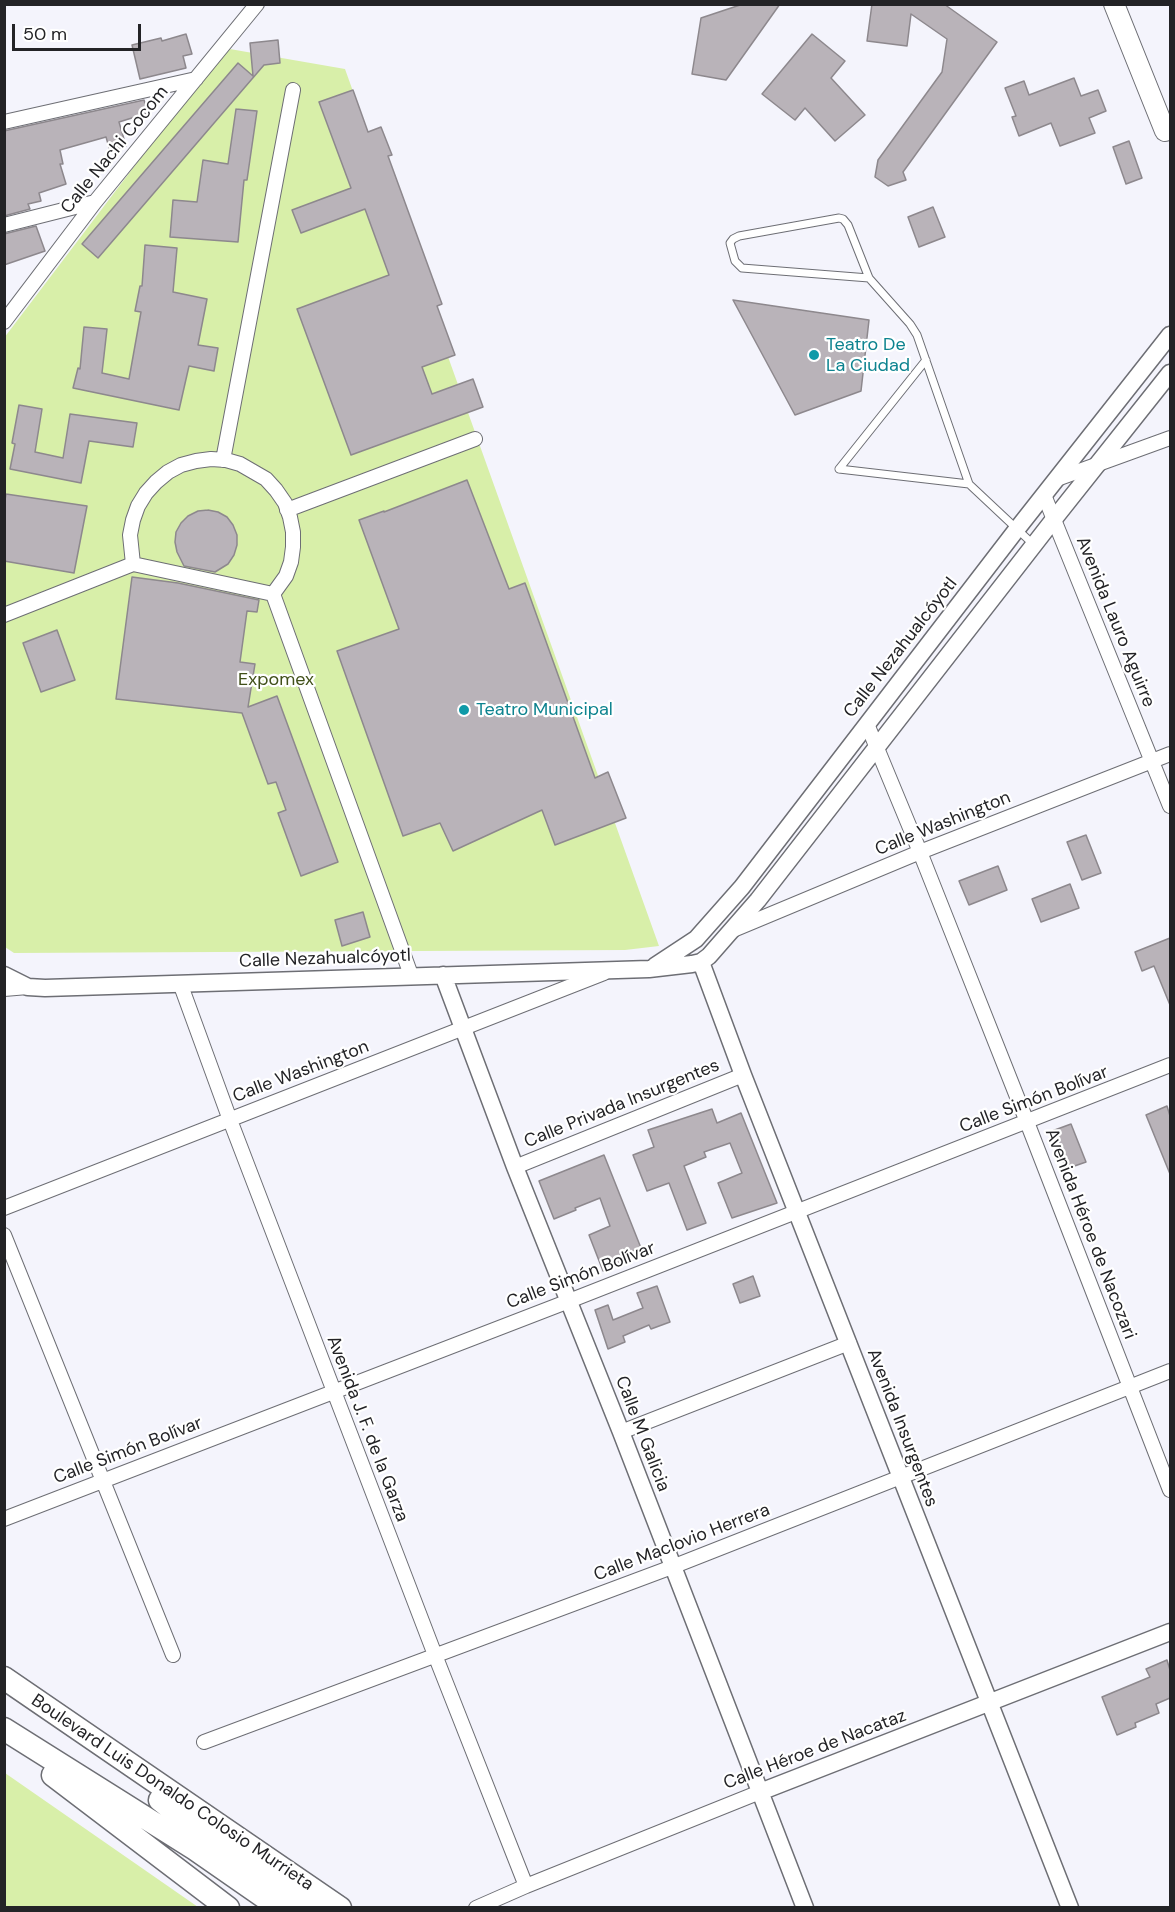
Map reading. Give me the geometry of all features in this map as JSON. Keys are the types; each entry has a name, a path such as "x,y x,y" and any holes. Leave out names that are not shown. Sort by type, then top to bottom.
{"highway":[{"path":"11,1683 280,1908"},
{"name":"Boulevard Luis Donaldo Colosio Murrieta","path":"11,1683 340,1908"},
{"path":"4,1729 309,1908"},
{"path":"4,1738 228,1908"}],"main road":[{"path":"1114,4 1169,134"}],"street":[{"name":"Calle Nachi Cocom","path":"4,322 95,202 257,4"},
{"path":"4,122 196,79"},
{"path":"223,460 293,90"},
{"path":"4,225 95,202"},
{"name":"Calle Nezahualcóyotl","path":"649,969 696,939 742,887 1017,529 1170,335"},
{"path":"701,962 758,900 1170,373"},
{"path":"1058,479 1170,438"},
{"path":"287,510 475,439"},
{"path":"133,564 130,550 131,527 138,506 146,493 168,472 181,465 196,461 223,460 240,464 266,479 276,490 287,510 293,532 291,562 286,576 273,594"},
{"name":"Avenida Lauro Aguirre","path":"1044,495 1170,806"},
{"path":"4,615 133,564 273,594"},
{"path":"273,594 411,975"},
{"name":"Avenida Héroe de Nacozari","path":"867,724 1027,1122 1170,1490"},
{"name":"Calle Washington","path":"731,931 920,852 1170,753"},
{"path":"701,962 716,918"},
{"name":"Calle Nezahualcóyotl","path":"4,975 28,987 649,969 701,962"},
{"name":"Avenida Insurgentes","path":"701,962 743,1076 1070,1908"},
{"name":"Calle Washington","path":"4,1208 612,970"},
{"name":"Calle M Galicia","path":"443,975 515,1167 621,1432 805,1908"},
{"name":"Avenida J. F. de la Garza","path":"180,983 334,1392 526,1886"},
{"path":"4,989 28,987"},
{"name":"Calle Simón Bolívar","path":"4,1519 569,1301 1170,1065"},
{"name":"Calle Privada Insurgentes","path":"515,1167 743,1076"},
{"path":"4,1235 173,1655"},
{"path":"621,1432 849,1343"},
{"name":"Calle Maclovio Herrera","path":"204,1742 672,1567 1170,1371"},
{"name":"Calle Héroe de Nacataz","path":"476,1908 760,1792 1170,1632"}],"lane":[{"path":"869,278 742,268 735,261 730,243 739,236 843,219 848,225 869,278 917,335 969,484 1034,545"},
{"path":"926,360 839,469 969,484"}],"green space":[{"name":"Expomex","path":"224,48 345,69 659,946 625,950 14,953 5,947 4,338"},
{"path":"5,1773 198,1907 5,1907"}],"building":[{"path":"743,4 780,4 726,80 692,74 701,18"},
{"path":"872,4 944,4 997,42 903,172 906,180 888,186 875,177 878,160 942,72 947,39 911,14 907,46 867,41"},
{"path":"186,34 192,54 183,56 186,68 140,79 132,45 161,38 162,41"},
{"path":"812,34 845,61 831,78 865,115 835,141 805,108 795,120 762,94"},
{"path":"278,40 280,63 264,65 98,258 82,244 238,63 253,76 250,43"},
{"path":"1074,78 1081,96 1098,90 1106,111 1089,118 1095,133 1060,146 1051,123 1019,136 1012,117 1016,116 1005,88 1024,81 1029,95"},
{"path":"353,90 368,132 381,127 392,155 388,156 442,304 437,306 455,355 422,367 432,394 473,379 483,407 351,455 297,309 389,275 365,209 301,233 292,210 351,188 319,102"},
{"path":"144,100 148,113 119,122 126,146 110,151 106,137 60,150 63,164 60,164 66,184 39,193 41,201 28,204 30,209 4,216 4,131"},
{"path":"236,109 257,111 247,180 244,180 238,242 170,237 173,200 197,202 203,160 228,164"},
{"path":"1129,141 1142,178 1126,184 1113,147"},
{"path":"933,207 945,237 919,247 908,217"},
{"path":"36,226 45,251 4,265 4,234"},
{"path":"145,245 177,248 173,292 207,299 198,345 218,348 214,371 189,366 179,410 73,388 78,368 80,369 84,327 107,329 102,373 129,379 141,312 135,311 140,286 142,286"},
{"name":"Teatro De La Ciudad","path":"733,300 869,320 861,391 795,415"},
{"path":"19,405 42,409 35,452 63,458 70,414 137,423 133,447 89,441 81,483 10,469"},
{"name":"Teatro Municipal","path":"467,480 509,589 525,583 595,778 608,772 626,818 555,845 542,810 453,851 440,823 403,836 337,651 399,629 359,520"},
{"path":"6,494 87,506 74,573 4,561"},
{"path":"208,510 227,517 237,535 234,555 228,564 215,572 184,566 175,542 176,532 188,516 198,511"},
{"path":"132,577 178,583 259,600 257,612 247,611 240,662 255,664 248,707 277,696 338,862 301,876 278,813 286,810 276,782 268,784 242,713 116,699"},
{"path":"57,630 75,680 41,692 23,643"},
{"path":"1086,835 1101,873 1082,880 1067,842"},
{"path":"998,866 1007,890 969,905 959,881"},
{"path":"1070,884 1079,908 1041,922 1032,899"},
{"path":"363,912 370,937 342,946 335,920"},
{"path":"1170,938 1170,1005 1154,966 1142,971 1135,952"},
{"path":"1167,1106 1170,1116 1170,1174 1146,1115"},
{"path":"712,1109 717,1123 741,1113 777,1203 732,1218 718,1183 742,1173 730,1143 704,1152 706,1157 684,1166 706,1223 687,1230 669,1183 647,1191 633,1155 654,1147 648,1130"},
{"path":"1071,1124 1086,1162 1066,1169 1052,1131"},
{"path":"604,1155 641,1248 619,1256 622,1263 603,1271 589,1235 610,1226 600,1198 554,1219 539,1181"},
{"path":"753,1276 760,1296 740,1303 733,1284"},
{"path":"657,1286 670,1322 651,1329 649,1325 623,1336 625,1342 608,1349 595,1310 608,1305 613,1320 643,1308 637,1293"},
{"path":"1167,1660 1170,1670 1170,1698 1156,1704 1159,1713 1135,1723 1136,1727 1117,1735 1102,1697 1150,1677 1146,1669"}],"place":[{"name":"Teatro De La Ciudad","path":"814,355"},
{"name":"Teatro Municipal","path":"464,710"}]}
